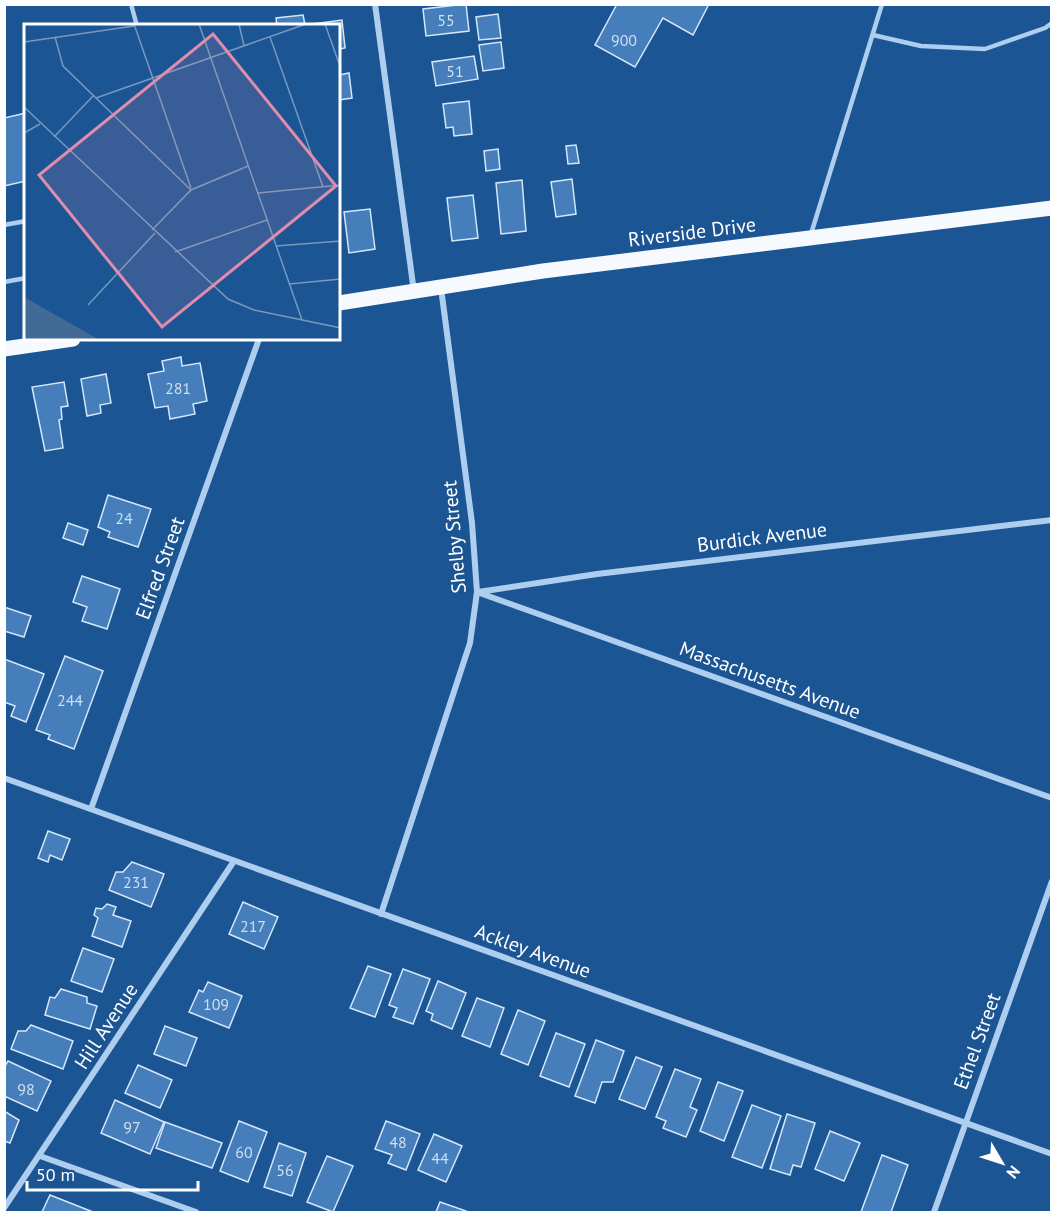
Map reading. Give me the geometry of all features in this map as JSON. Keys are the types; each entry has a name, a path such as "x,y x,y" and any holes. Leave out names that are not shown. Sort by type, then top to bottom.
{"main road":[{"name":"Riverside Drive","path":"340,303 543,271 1052,208"},
{"path":"4,349 66,340"}],"street":[{"path":"375,4 414,293"},
{"name":"Shelby Street","path":"381,914 470,643 477,592 472,523 441,288"},
{"name":"Elfred Street","path":"91,809 259,340"},
{"name":"Burdick Avenue","path":"477,592 597,574 1052,520"},
{"name":"Massachusetts Avenue","path":"477,592 1052,798"},
{"name":"Ackley Avenue","path":"4,778 1052,1154"},
{"name":"Hill Avenue","path":"4,1208 234,861"},
{"name":"Ethel Street","path":"934,1212 1052,881"},
{"path":"40,1156 196,1212"}],"lane":[{"path":"131,4 136,24"},
{"path":"809,239 882,4"},
{"path":"873,35 921,46 985,49 1045,28 1052,22"},
{"path":"4,225 24,221"},
{"path":"4,282 24,278"}],"building":[{"path":"466,4 469,31 426,36 423,9"},
{"path":"617,4 709,4 693,35 663,18 635,67 595,45"},
{"path":"498,14 501,38 479,40 476,17"},
{"path":"303,15 305,24 277,24 276,18"},
{"path":"342,20 345,48 340,49 340,24 312,24"},
{"path":"501,42 504,68 483,71 479,45"},
{"path":"474,56 478,79 436,86 432,62"},
{"path":"349,73 352,98 340,100 340,75"},
{"path":"469,101 472,134 454,136 453,127 446,128 443,104"},
{"path":"24,113 24,181 4,186 4,118"},
{"path":"576,145 579,163 568,164 566,146"},
{"path":"498,149 500,169 486,171 484,151"},
{"path":"572,179 576,214 556,217 551,182"},
{"path":"522,180 526,231 501,234 496,183"},
{"path":"473,195 478,238 452,241 447,198"},
{"path":"370,209 375,249 349,253 344,212"},
{"path":"181,357 182,366 200,363 207,401 193,404 195,414 170,419 168,406 155,408 148,374 164,371 162,361"},
{"path":"106,374 111,403 100,405 101,413 87,416 81,379"},
{"path":"64,382 68,406 61,407 62,419 59,420 63,448 45,451 32,387"},
{"path":"108,495 151,509 138,547 108,537 110,532 98,527"},
{"path":"68,523 88,530 83,545 63,538"},
{"path":"82,576 120,589 107,629 82,621 87,607 73,602"},
{"path":"4,607 31,616 24,637 4,631"},
{"path":"65,656 103,671 74,749 48,739 50,735 36,730"},
{"path":"4,659 44,674 26,722 11,716 15,706 4,702"},
{"path":"48,831 70,839 62,860 50,855 48,862 38,858"},
{"path":"132,862 164,874 151,907 109,890 116,872 123,872"},
{"path":"243,902 278,917 264,949 229,934"},
{"path":"107,904 116,907 113,915 131,921 122,947 92,936 98,918 94,915 96,908 102,909"},
{"path":"83,948 114,959 102,992 71,981"},
{"path":"368,966 391,974 375,1017 350,1008"},
{"path":"403,969 430,979 413,1024 393,1017 397,1008 389,1005"},
{"path":"438,981 466,993 452,1029 431,1020 433,1014 426,1011"},
{"path":"208,982 242,996 229,1028 189,1012 199,990 203,992"},
{"path":"61,989 87,997 87,1003 97,1006 90,1029 45,1015 50,997 55,998"},
{"path":"477,998 504,1008 490,1047 462,1036"},
{"path":"518,1010 545,1021 528,1065 501,1054"},
{"path":"31,1025 73,1041 63,1069 11,1049 18,1031 26,1031"},
{"path":"165,1026 197,1038 186,1066 154,1054"},
{"path":"556,1033 585,1044 569,1087 540,1076"},
{"path":"596,1040 624,1051 613,1082 602,1082 595,1103 575,1096"},
{"path":"636,1057 662,1067 645,1109 619,1099"},
{"path":"8,1061 51,1081 37,1111 4,1096 4,1068"},
{"path":"138,1065 172,1080 160,1108 125,1093"},
{"path":"675,1069 701,1079 690,1107 697,1110 686,1137 663,1128 666,1121 656,1117"},
{"path":"718,1082 743,1091 724,1141 700,1131"},
{"path":"115,1100 164,1122 150,1154 101,1133"},
{"path":"752,1105 781,1116 762,1168 732,1157"},
{"path":"4,1111 19,1120 10,1143 4,1141"},
{"path":"787,1114 815,1123 801,1167 793,1165 790,1175 770,1169"},
{"path":"239,1121 267,1132 248,1182 220,1171"},
{"path":"386,1121 420,1134 406,1170 388,1163 392,1155 375,1149"},
{"path":"165,1122 222,1143 212,1168 156,1148"},
{"path":"830,1131 860,1143 844,1181 815,1169"},
{"path":"434,1134 462,1146 446,1182 418,1170"},
{"path":"279,1143 306,1153 292,1196 264,1187"},
{"path":"882,1155 908,1165 891,1212 861,1212"},
{"path":"327,1156 353,1166 333,1212 307,1202"},
{"path":"50,1195 93,1212 42,1212"},
{"path":"440,1202 466,1211 466,1212 436,1212"}]}
